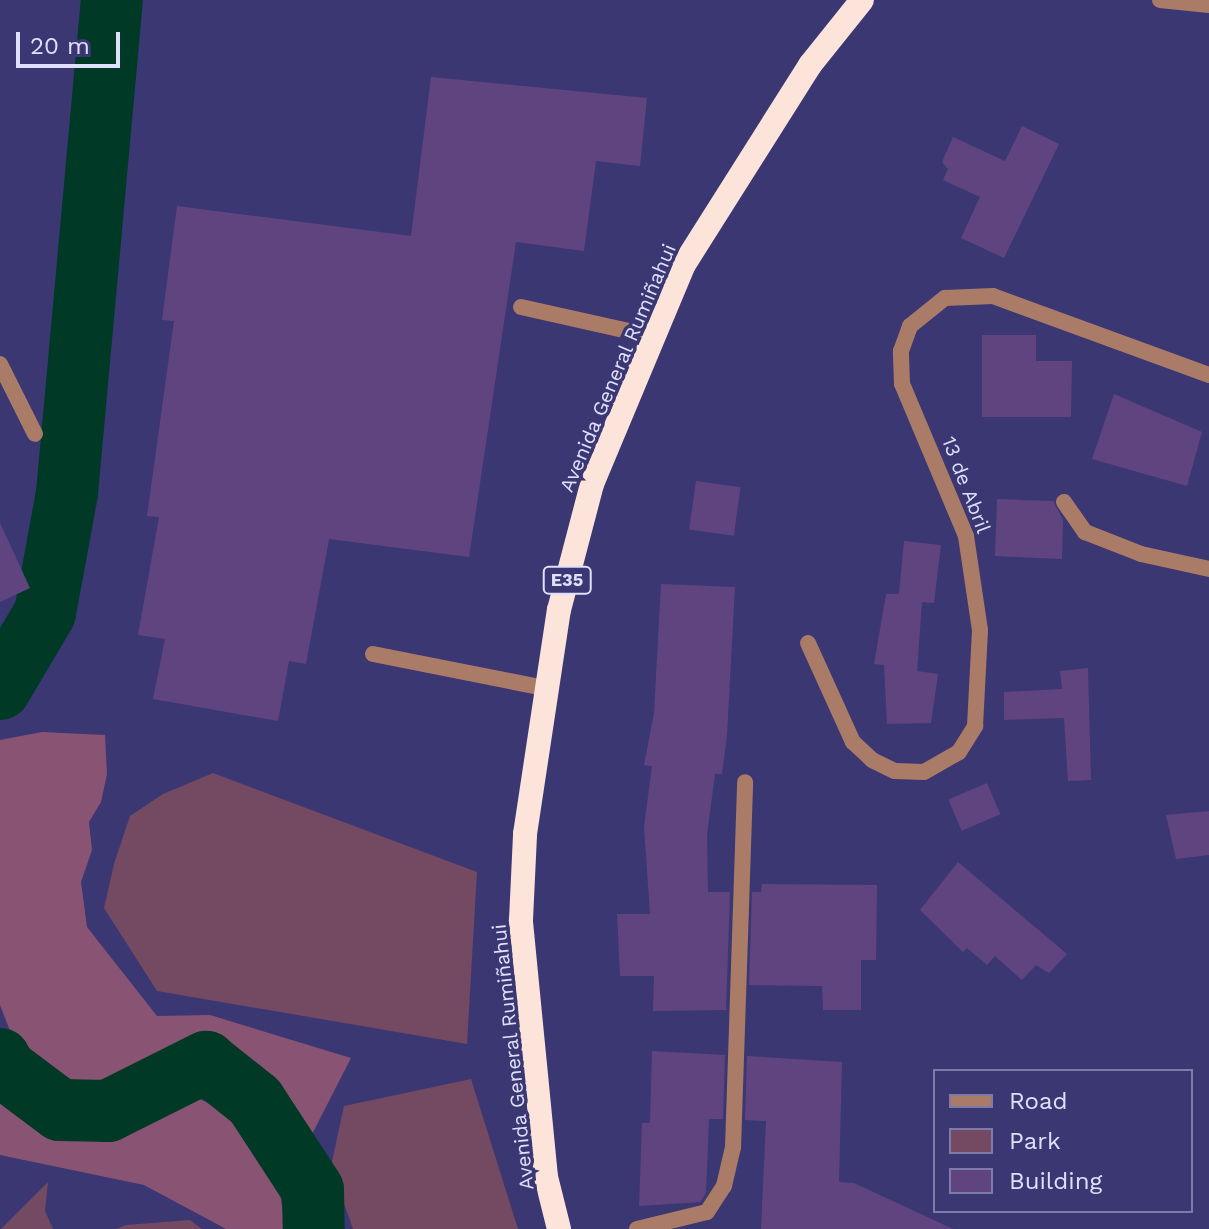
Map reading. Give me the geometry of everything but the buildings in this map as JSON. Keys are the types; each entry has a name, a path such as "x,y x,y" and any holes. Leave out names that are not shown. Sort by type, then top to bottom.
{"highway":[{"name":"Avenida General Rumiñahui","path":"559,1229 546,1177 521,920 525,834 544,688 592,484 683,266 735,175 810,65 862,0"}],"street":[{"path":"1160,0 1209,5"},
{"name":"13 de Abril","path":"808,643 853,742 883,765 924,772 959,752 975,726 980,630 966,536 902,384 901,351 910,326 945,298 993,296 1209,375"},
{"path":"521,307 655,337"},
{"path":"0,364 35,434"},
{"path":"1064,502 1085,532 1141,554 1209,569"},
{"path":"373,654 544,688"},
{"path":"637,1229 707,1212 724,1186 733,1148 745,782"}],"green space":[{"path":"213,773 477,872 467,1044 157,991 104,908 114,864 130,816 163,794"},
{"path":"471,1079 518,1229 353,1229 331,1166 344,1106"},
{"path":"48,1182 45,1211 53,1229 1,1229"},
{"path":"190,1220 202,1229 116,1229 126,1225"}],"shaded area":[{"path":"42,732 105,735 107,774 101,802 89,822 92,850 81,882 87,927 157,1016 210,1015 351,1058 306,1146 243,1062 209,1042 99,1092 60,1086 14,1041 0,1005 0,740"},
{"path":"0,1092 69,1135 103,1133 187,1094 218,1107 264,1153 280,1193 285,1229 226,1229 144,1185 0,1155"}],"waterway":[{"path":"0,689 45,613 67,493 112,0"},
{"path":"0,1059 4,1068 60,1110 108,1111 206,1062 255,1101 313,1190 314,1229"}]}
